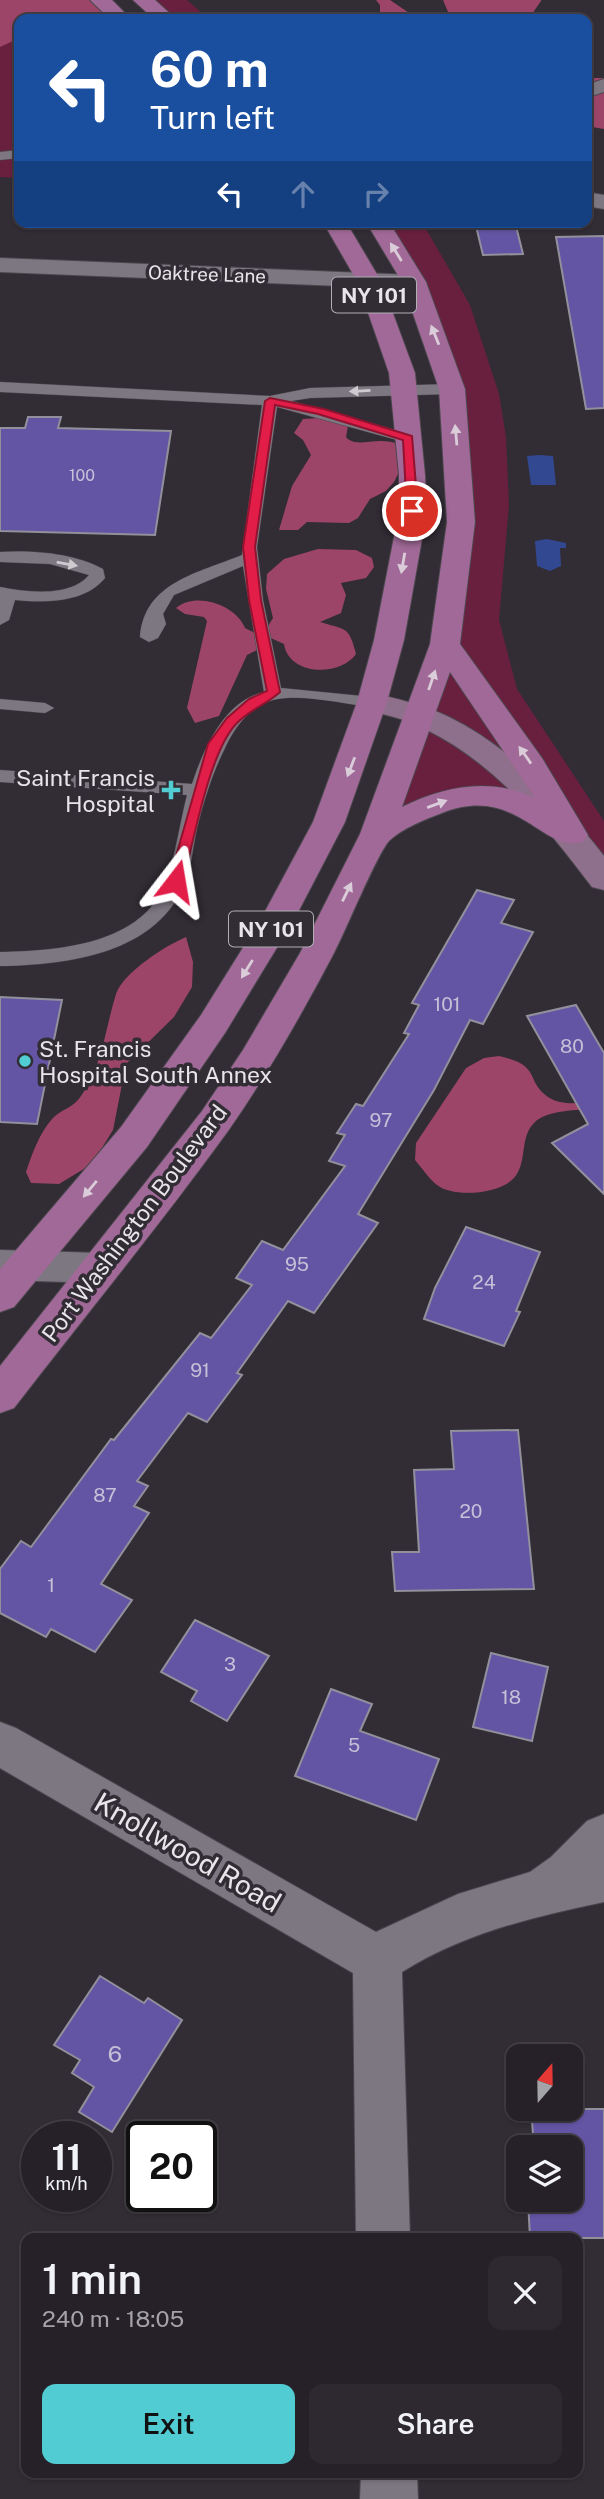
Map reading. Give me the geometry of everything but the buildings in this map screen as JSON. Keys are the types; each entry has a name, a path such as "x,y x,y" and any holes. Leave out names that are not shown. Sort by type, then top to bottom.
{"main road":[{"path":"100,0 115,14"},
{"path":"143,0 160,14"},
{"name":"NY 101","path":"0,1297 13,1265 134,1137 220,1012 278,918 329,822 372,702 389,640 412,511 405,389 369,281 338,228"},
{"name":"Port Washington Boulevard","path":"0,1396 215,1121 256,1059 317,953 376,834 445,644 458,562 461,522 452,389 414,282 381,228"},
{"path":"445,644 531,765 572,835 604,880"},
{"path":"372,702 420,715 458,734 484,753 572,835"},
{"path":"376,834 429,806 478,794 524,803 572,835"}],"street":[{"name":"Oaktree Lane","path":"0,265 414,282"},
{"path":"13,1265 101,1268"},
{"name":"Knollwood Road","path":"0,1743 377,1960"},
{"path":"539,1892 568,1873 604,1837"},
{"path":"383,2233 377,1960 404,1941 448,1920 539,1892 604,1879"},
{"path":"388,2478 389,2499"}],"lane":[{"path":"0,387 270,401 320,412 408,438"},
{"path":"270,401 310,393 452,389"},
{"path":"270,401 249,547 273,692"},
{"path":"0,556 20,556 75,565 97,573 93,583 71,592 4,593 0,620"},
{"path":"155,615 164,596 173,589 250,558"},
{"path":"0,959 27,959 89,950 135,931 153,917 167,900 176,881 199,790 215,744 224,731 254,702 273,692 309,693 372,702"},
{"path":"0,704 45,708"},
{"path":"0,776 199,790"}],"shaded area":[{"path":"0,0 99,0 109,14 14,14 13,41 0,47"},
{"path":"97,0 115,14 32,14"},
{"path":"144,0 187,0 203,14 160,14"},
{"path":"376,0 390,0 411,14 380,14 380,5"},
{"path":"443,0 541,0 534,14 449,14"},
{"path":"14,18 14,178 0,177 0,21"},
{"path":"592,78 604,78 604,129 592,127"},
{"path":"381,228 425,228 470,305 499,394 506,437 509,505 499,620 517,689 604,821 604,879 572,835 494,795 376,834 445,644 453,390"},
{"path":"319,418 348,426 346,437 351,441 384,441 400,445 403,464 386,491 370,499 358,518 349,523 307,522 298,530 279,530 292,486 311,455 303,440 294,433 303,419"},
{"path":"318,549 356,550 372,558 374,567 366,578 341,583 346,595 341,613 320,622 345,630 351,638 356,654 339,667 316,670 295,662 288,655 284,644 264,635 257,650 247,655 219,716 195,723 187,708 207,621 204,617 185,614 176,608 194,601 215,603 233,613 245,628 257,634 265,631 273,618 266,589 267,574 284,559"},
{"path":"186,937 193,962 192,987 174,1017 126,1064 113,1130 92,1164 59,1184 31,1183 26,1172 43,1131 55,1116 78,1100 93,1076 120,986 146,961"},
{"path":"499,1056 522,1064 528,1069 536,1085 548,1097 596,1108 555,1113 540,1118 529,1129 518,1172 514,1178 498,1188 465,1193 444,1189 431,1180 415,1160 416,1143 466,1068 484,1058"}],"water":[{"path":"527,456 553,456 556,485 531,485"},
{"path":"547,539 566,543 566,548 560,548 561,566 550,571 537,566 535,541"}],"place":[{"name":"Saint Francis Hospital","path":"171,790"},
{"name":"St. Francis Hospital South Annex","path":"25,1061"}],"route":[{"path":"176,881 199,790 215,744 232,721 254,702 273,692 255,600 249,547 270,401 365,424 408,438 412,511"}]}
